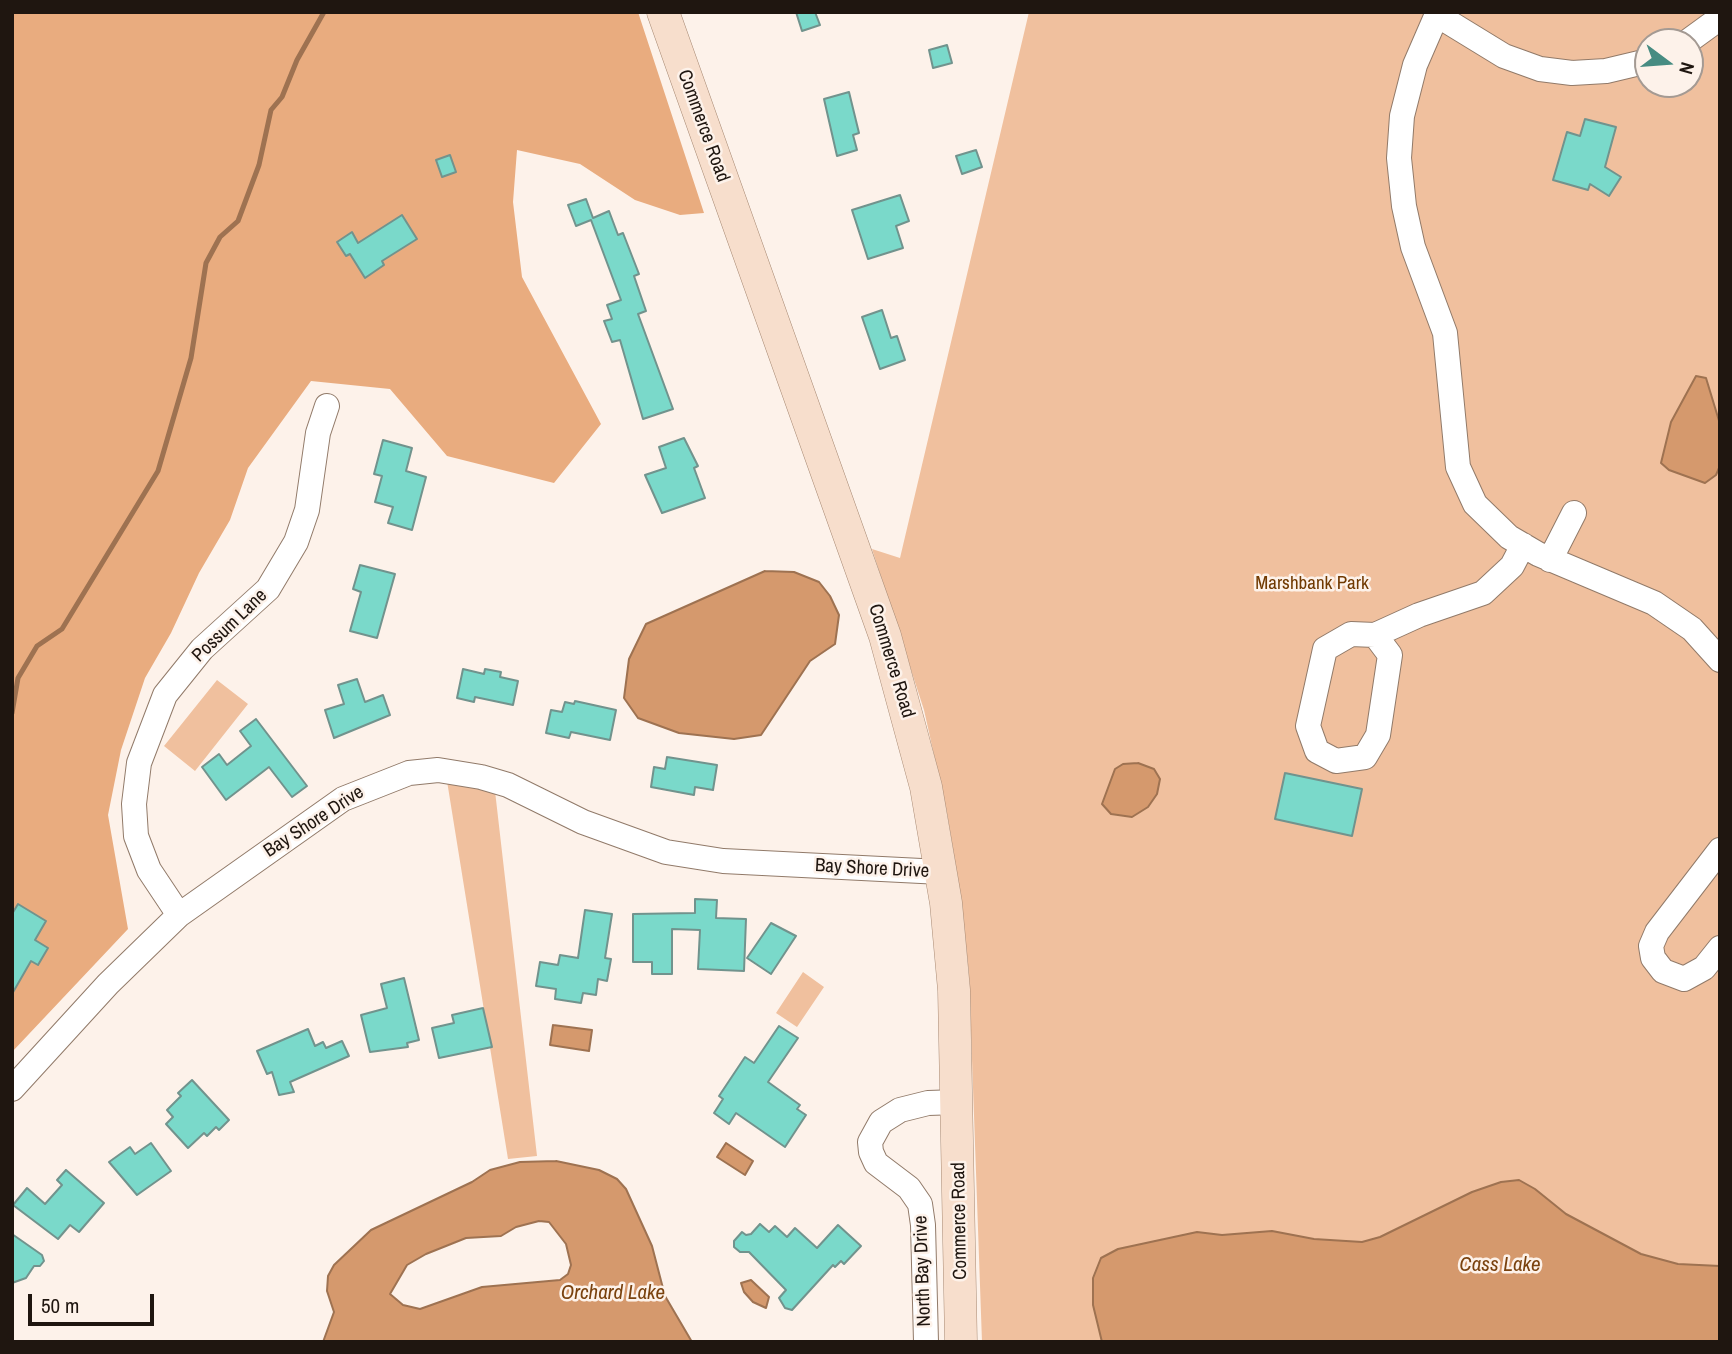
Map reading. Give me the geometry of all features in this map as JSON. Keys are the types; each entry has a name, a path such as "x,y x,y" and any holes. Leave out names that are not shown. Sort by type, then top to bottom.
{"main road":[{"name":"Commerce Road","path":"663,12 885,636 919,757 941,872 954,983 961,1342"}],"street":[{"path":"1634,64 1606,71 1572,73 1540,69 1504,56 1438,14 1415,65 1402,116 1399,159 1404,206 1413,247 1445,333 1458,467 1475,504 1508,537 1550,559 1654,603 1692,629 1720,660"},
{"path":"1704,30 1720,18"},
{"name":"Possum Lane","path":"179,915 149,870 136,836 134,804 139,763 165,695 202,649 268,590 296,542 307,510 318,433 327,406"},
{"path":"1550,559 1574,513"},
{"path":"1375,635 1390,655 1378,736 1365,757 1336,761 1317,751 1308,726 1325,649 1351,634 1375,635 1419,615 1483,593 1512,566 1523,545"},
{"name":"Bay Shore Drive","path":"12,1089 108,984 179,915 343,799 409,773 458,772 508,785 583,822 666,852 723,861 941,872"},
{"path":"1720,850 1657,932 1651,946 1653,958 1663,971 1684,979 1704,968 1720,948"},
{"name":"North Bay Drive","path":"926,1342 923,1220 920,1204 909,1188 876,1163 870,1147 877,1125 900,1110 929,1116 958,1109"}],"green space":[{"name":"Marshbank Park","path":"1029,12 1720,12 1720,1342 982,1342 969,974 960,892 947,813 924,710 872,549 900,558"},
{"path":"217,680 248,704 195,771 164,746"},
{"path":"447,781 495,791 537,1156 508,1159"},
{"path":"803,972 824,987 797,1027 776,1013"}],"shaded area":[{"path":"12,12 638,12 704,213 680,215 635,200 580,164 517,150 513,202 522,277 601,424 554,483 447,456 390,389 311,381 248,468 230,520 199,573 171,633 145,678 121,750 108,815 128,929 12,1052"}],"water":[{"path":"1696,376 1706,378 1720,424 1719,468 1716,475 1705,483 1669,470 1661,463 1671,422"},
{"path":"765,571 794,572 819,582 830,596 839,615 835,644 810,661 761,735 734,739 679,733 638,718 624,698 629,659 646,624"},
{"path":"1138,763 1154,769 1160,779 1157,794 1148,807 1132,817 1111,814 1102,804 1115,769 1123,764"},
{"path":"553,1025 592,1030 589,1051 550,1045"},
{"path":"726,1143 753,1161 745,1175 717,1157"},
{"name":"Orchard Lake","path":"556,1161 599,1170 617,1179 626,1189 652,1246 665,1296 692,1342 323,1342 334,1312 327,1291 328,1276 334,1265 371,1230 472,1182 490,1170 520,1162","holes":["539,1221 549,1222 566,1244 571,1265 568,1274 560,1280 482,1287 420,1309 403,1305 390,1294 407,1265 426,1254 466,1238 501,1236 516,1227"]},
{"name":"Cass Lake","path":"1519,1180 1566,1214 1641,1254 1678,1264 1720,1266 1720,1342 1102,1342 1093,1305 1093,1278 1101,1258 1118,1249 1197,1232 1222,1235 1272,1231 1314,1239 1362,1242 1380,1237 1472,1192 1501,1182"},
{"path":"751,1280 769,1297 766,1308 753,1302 744,1292 741,1283"}],"building":[{"path":"796,12 815,12 820,25 802,31"},
{"path":"947,45 952,63 933,68 929,50"},
{"path":"849,92 859,133 853,135 857,150 837,156 824,99"},
{"path":"1585,119 1616,127 1605,167 1621,177 1609,196 1590,184 1588,190 1553,180 1567,132 1580,136"},
{"path":"976,150 982,167 962,174 956,156"},
{"path":"450,155 456,172 442,177 436,160"},
{"path":"900,195 909,221 896,226 903,248 868,259 852,210"},
{"path":"586,199 593,218 609,211 618,235 623,233 639,274 634,276 646,311 638,314 673,409 643,419 620,340 612,342 604,321 612,319 607,305 621,300 591,220 576,226 568,205"},
{"path":"402,215 417,239 382,261 384,265 365,278 350,254 346,256 337,242 352,232 358,243"},
{"path":"882,310 891,338 897,336 905,360 880,369 862,317"},
{"path":"684,438 698,466 694,468 705,498 662,513 645,475 666,468 659,447"},
{"path":"383,440 412,448 406,471 426,477 412,530 388,523 393,507 375,502 382,476 374,474"},
{"path":"360,565 395,574 377,638 350,631 361,592 353,589"},
{"path":"463,669 484,674 485,669 501,672 500,677 518,681 513,705 475,697 474,702 457,698"},
{"path":"357,679 365,702 383,695 390,715 334,738 325,710 344,704 338,685"},
{"path":"575,701 616,710 610,740 571,732 569,738 546,733 551,710 562,712 565,702 574,704"},
{"path":"256,719 307,786 292,797 269,767 226,800 202,767 219,754 227,765 251,746 240,731"},
{"path":"667,757 717,765 713,790 695,787 694,795 651,787 654,767 665,769"},
{"path":"1285,773 1362,789 1352,836 1275,819"},
{"path":"695,899 717,900 716,918 746,919 744,971 698,969 700,930 672,929 672,974 652,974 652,962 633,962 633,914 695,913"},
{"path":"18,904 46,921 35,940 48,948 38,965 31,961 12,994 12,914"},
{"path":"585,910 612,914 605,958 611,959 607,981 598,979 596,995 583,993 581,1003 555,999 556,989 536,986 540,962 558,965 560,955 578,958"},
{"path":"771,923 796,936 771,974 747,958"},
{"path":"404,978 419,1040 407,1043 408,1047 370,1052 361,1015 387,1008 381,984"},
{"path":"483,1008 492,1047 439,1058 432,1028 454,1023 452,1015"},
{"path":"779,1026 798,1038 768,1082 800,1105 797,1109 806,1115 785,1147 736,1113 729,1124 714,1113 723,1099 719,1096 745,1057 754,1063"},
{"path":"308,1029 315,1046 323,1042 326,1048 342,1041 349,1056 290,1082 294,1092 279,1095 272,1072 267,1074 257,1051"},
{"path":"192,1080 229,1120 219,1130 216,1127 207,1136 204,1133 188,1148 166,1124 173,1117 167,1110 181,1096 178,1093"},
{"path":"151,1143 171,1171 137,1195 109,1162 130,1147 135,1154"},
{"path":"66,1170 104,1203 79,1232 70,1225 58,1239 13,1205 27,1188 45,1204 62,1185 57,1180"},
{"path":"760,1224 769,1232 775,1226 787,1237 795,1228 817,1248 838,1225 861,1246 844,1264 841,1261 835,1267 833,1265 792,1310 785,1308 779,1298 786,1290 749,1252 740,1252 734,1247 734,1241 742,1232 751,1234"},
{"path":"12,1234 42,1255 44,1261 40,1266 34,1266 26,1278 12,1283"}],"waterway":[{"path":"12,713 18,678 37,646 62,629 158,471 191,358 206,263 220,237 238,221 259,165 271,110 282,97 297,60 324,12"}]}
